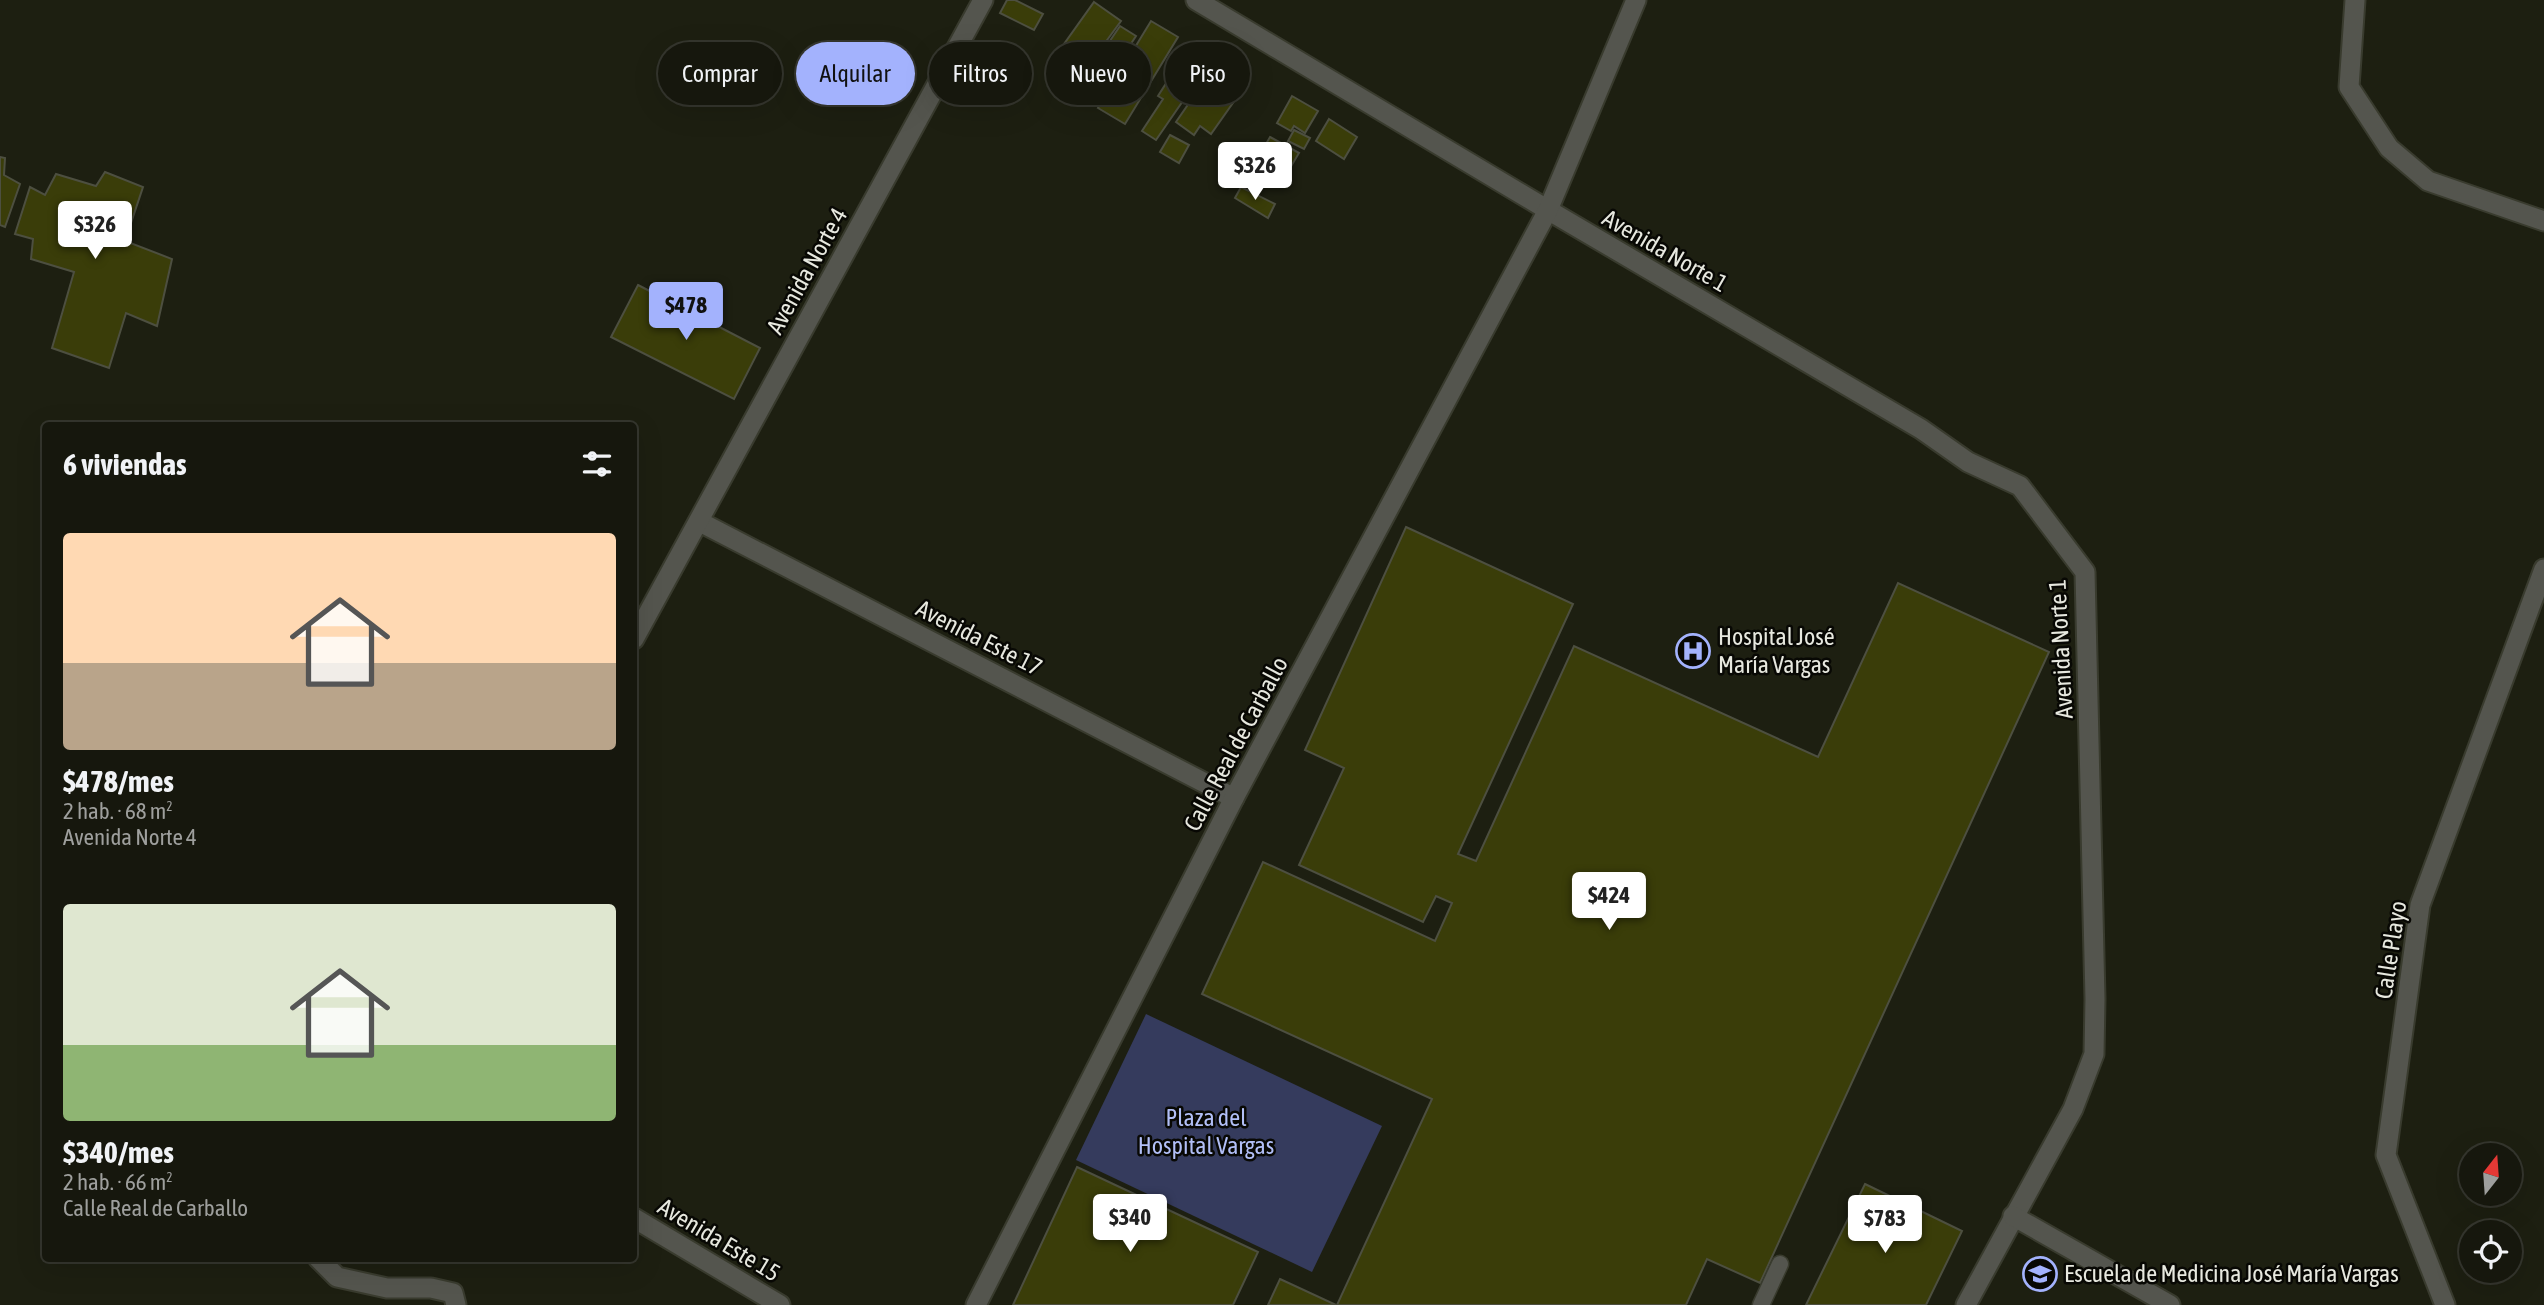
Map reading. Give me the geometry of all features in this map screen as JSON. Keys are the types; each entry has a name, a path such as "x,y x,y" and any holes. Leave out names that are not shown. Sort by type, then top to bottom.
{"street":[{"name":"Avenida Norte 4","path":"637,634 983,0"},
{"name":"Avenida Norte 1","path":"1196,0 1921,429 1968,462 2020,486 2085,572 2094,1054 2073,1109 1966,1305"},
{"name":"Calle Real de Carballo","path":"976,1305 1234,798 1548,210 1636,0"},
{"path":"2355,0 2349,87 2389,148 2428,181 2544,221"},
{"name":"Avenida Este 17","path":"700,522 1234,798"},
{"name":"Calle Playo","path":"2445,1305 2386,1154 2420,905 2544,569"},
{"path":"2013,1216 2170,1305"},
{"name":"Avenida Este 15","path":"637,1220 779,1305"},
{"path":"322,1262 337,1277 387,1289 431,1288 453,1293 456,1305"}],"lane":[{"path":"1761,1305 1780,1264"}],"green space":[{"name":"Plaza del Hospital Vargas","path":"1146,1014 1382,1126 1312,1272 1076,1160"}],"building":[{"path":"1007,0 1015,0 1043,14 1034,30 1000,13"},
{"path":"1094,2 1121,21 1106,42 1065,42"},
{"path":"1151,21 1178,37 1175,42 1165,42 1165,58 1151,81 1151,42 1138,42"},
{"path":"1120,26 1136,36 1132,42 1109,42"},
{"path":"1165,85 1165,105 1180,105 1156,140 1142,131 1163,99 1158,96"},
{"path":"1292,96 1318,111 1305,133 1294,126 1291,131 1277,123"},
{"path":"1100,105 1137,105 1125,124 1098,108"},
{"path":"1188,105 1231,105 1211,134 1200,126 1194,135 1176,122"},
{"path":"1329,119 1357,137 1344,159 1316,141"},
{"path":"1294,130 1310,138 1304,149 1288,141"},
{"path":"1170,135 1189,145 1179,163 1160,152"},
{"path":"1270,137 1299,153 1280,185 1251,170"},
{"path":"0,157 5,158 4,175 20,184 5,227 0,225"},
{"path":"105,172 143,187 125,241 172,259 157,326 126,313 109,368 52,348 74,272 31,259 33,239 15,234 30,187 45,195 56,174 96,186"},
{"path":"1241,187 1275,204 1268,218 1235,198"},
{"path":"638,285 760,348 734,399 611,337"},
{"path":"1406,527 1573,604 1458,854 1476,861 1574,646 1818,757 1898,583 2049,652 1760,1283 1707,1259 1686,1305 1337,1305 1432,1099 1202,994 1263,862 1435,941 1452,903 1436,896 1423,922 1299,865 1344,768 1305,750"},
{"path":"1077,1167 1258,1252 1233,1305 1013,1305"},
{"path":"1865,1184 1962,1231 1926,1305 1806,1305"},
{"path":"1280,1279 1336,1305 1268,1305"}],"place":[{"name":"Hospital José María Vargas","path":"1693,651"},
{"name":"Escuela de Medicina José María Vargas","path":"2040,1274"}]}
